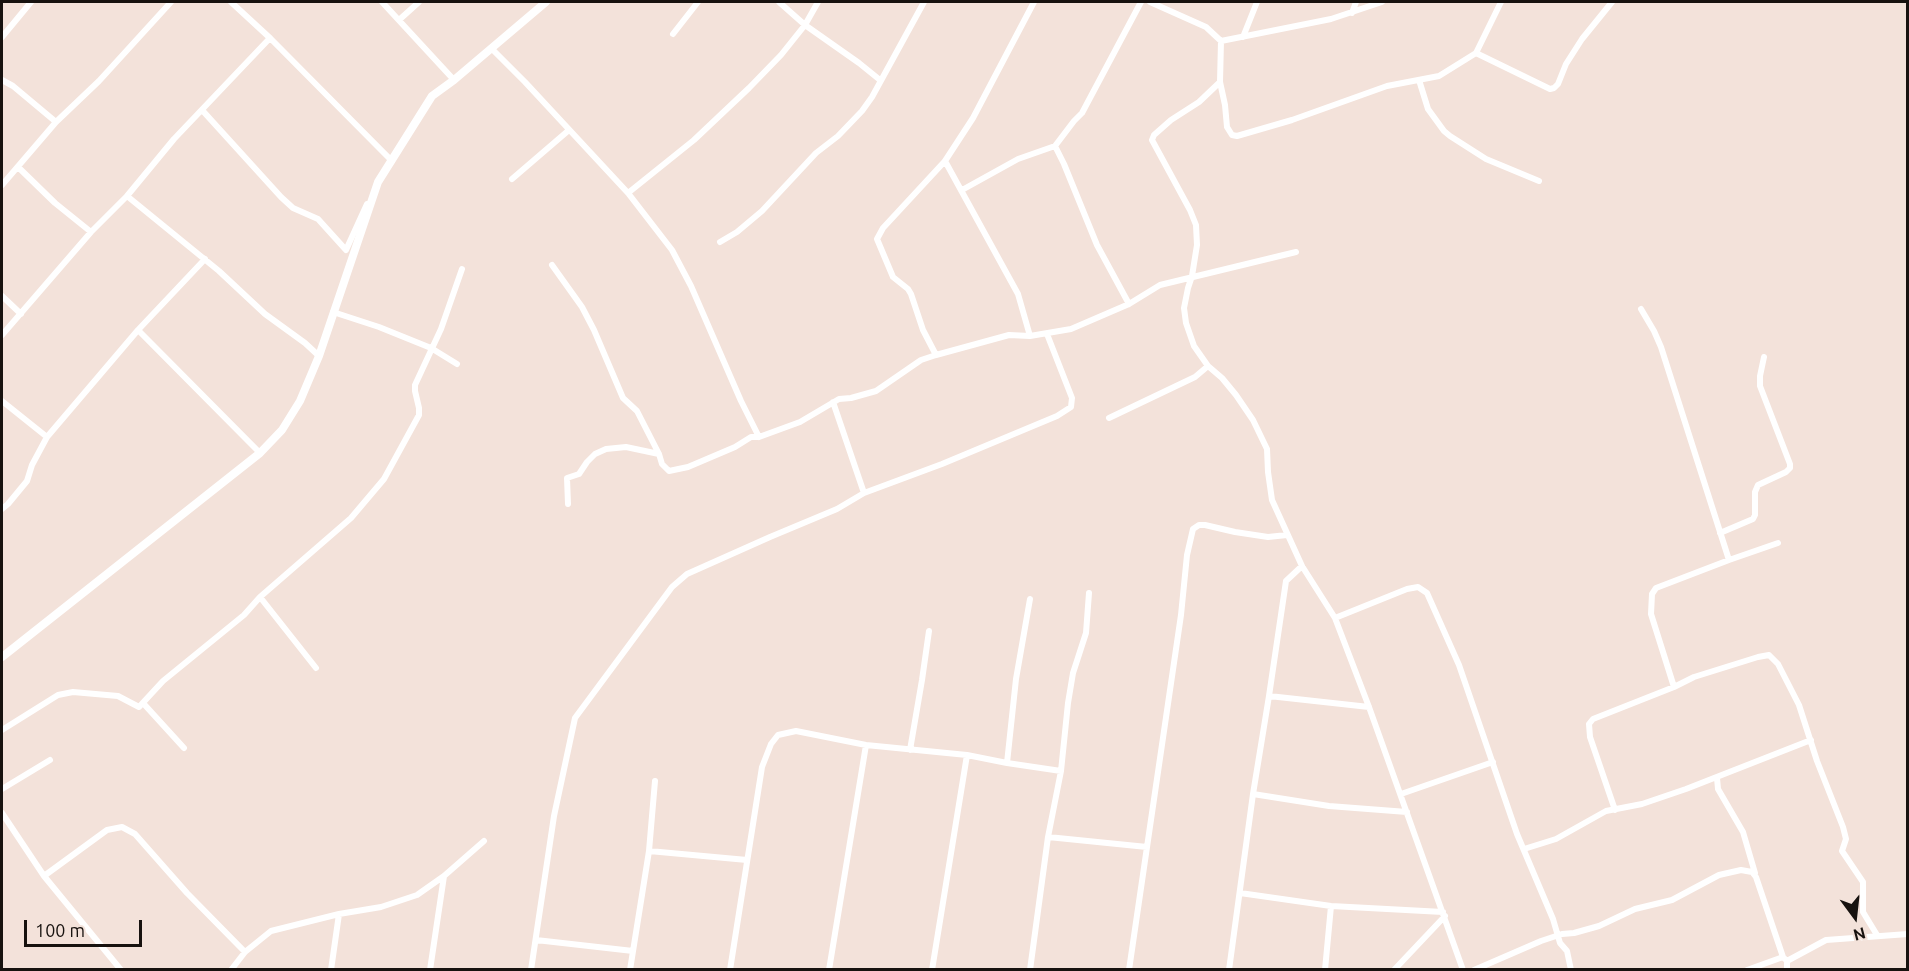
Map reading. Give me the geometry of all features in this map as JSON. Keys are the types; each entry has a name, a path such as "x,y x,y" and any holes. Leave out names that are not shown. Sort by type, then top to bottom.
{"street":[{"path":"2,37 31,2"},
{"path":"2,185 56,122 99,81 171,2"},
{"path":"231,2 392,161"},
{"path":"382,2 454,80"},
{"path":"399,20 419,2"},
{"path":"202,110 281,197 293,208 318,219 346,250 378,182 432,96 546,2"},
{"path":"673,34 698,2"},
{"path":"779,2 805,25 880,80"},
{"path":"627,193 694,140 749,88 781,55 805,25 818,2"},
{"path":"720,242 737,232 762,211 816,153 862,111 924,2"},
{"path":"936,355 923,330 911,294 893,277 877,239 883,228 945,161 973,118 1034,2"},
{"path":"962,190 1018,159 1055,146 1086,107 1141,2"},
{"path":"1150,2 1206,27 1221,41 1220,82 1227,127 1232,135 1237,136 1292,120 1387,86 1439,76 1476,53 1501,2"},
{"path":"1243,37 1257,2"},
{"path":"1352,13 1356,2"},
{"path":"1221,41 1352,13 1382,2"},
{"path":"1476,53 1550,89 1554,88 1582,39 1612,2"},
{"path":"2,335 91,232 127,196 174,139 270,38"},
{"path":"491,48 627,193 672,250 691,286 741,401 759,436"},
{"path":"2,80 13,86 56,122"},
{"path":"1419,80 1428,109 1444,131 1486,159 1539,181"},
{"path":"1220,82 1199,102 1171,120 1152,140 1191,210 1196,225 1197,245 1184,308 1186,323 1194,345 1208,366 1236,395 1253,420 1267,449 1272,500 1302,566 1335,618 1463,969"},
{"path":"512,179 569,130"},
{"path":"1055,146 1097,245 1129,304"},
{"path":"945,161 1018,294 1030,336"},
{"path":"18,167 55,203 91,232"},
{"path":"2,657 260,453 282,430 300,401 319,356 378,182"},
{"path":"127,196 238,287 265,314 319,356"},
{"path":"552,265 582,308 623,398 637,411 662,464 669,471 688,467 735,447 751,437 807,419 833,402 876,391 921,360 1009,335 1030,336 1071,329 1129,304 1160,285 1296,252"},
{"path":"2,509 27,481 32,465 47,437 138,330 205,259"},
{"path":"2,730 58,695 73,692 118,696 139,707 155,688 244,615 260,597 351,518 384,479 419,415 415,385 441,329 462,269"},
{"path":"2,296 21,314"},
{"path":"1641,309 1661,347 1729,560"},
{"path":"333,312 431,348 457,364"},
{"path":"138,330 260,453"},
{"path":"531,969 554,816 575,718 672,587 687,574 837,509 864,493 942,464 1057,416 1071,407 1072,398 1047,334"},
{"path":"1720,533 1753,519 1755,492 1758,485 1790,468 1761,386 1760,376 1764,357"},
{"path":"1109,418 1195,377 1208,366"},
{"path":"2,400 47,437"},
{"path":"833,402 864,493"},
{"path":"568,504 567,478 579,474 595,454 606,449 626,447 659,454"},
{"path":"1129,969 1181,615 1187,555 1193,529 1199,525 1269,537 1287,535"},
{"path":"1674,687 1651,614 1652,594 1656,588 1778,543"},
{"path":"1229,969 1286,581 1302,566"},
{"path":"1335,618 1407,589 1418,587 1427,593 1459,665 1524,849 1553,919 1560,943 1567,951 1571,969"},
{"path":"1030,969 1048,837 1061,771 1068,703 1073,673 1086,633 1089,593"},
{"path":"260,597 316,668"},
{"path":"1007,764 1016,679 1030,599"},
{"path":"910,750 928,631"},
{"path":"1615,810 1590,737 1589,724 1593,719 1694,677 1769,655 1778,664 1800,705 1843,826 1846,839 1842,851 1863,882 1863,912 1877,935"},
{"path":"1269,696 1369,707"},
{"path":"143,703 184,748"},
{"path":"730,969 762,767 771,744 778,735 796,731 866,745 967,755 1007,764 1061,771"},
{"path":"1524,849 1556,839 1606,811 1642,804 1717,778 1729,771 1811,740"},
{"path":"829,969 866,745"},
{"path":"932,969 967,755"},
{"path":"2,789 50,760"},
{"path":"1401,794 1493,762"},
{"path":"1717,778 1718,789 1743,832 1787,969"},
{"path":"630,969 649,851 655,781"},
{"path":"1253,794 1329,806 1407,812"},
{"path":"2,813 44,876 122,969"},
{"path":"44,876 107,830 122,826 135,834 187,893 245,952"},
{"path":"1048,837 1147,847"},
{"path":"231,969 245,952 271,931 339,914 381,907 417,895 444,876 484,841"},
{"path":"649,851 747,860"},
{"path":"1474,969 1558,935 1599,926 1635,909 1672,900 1719,875 1741,870 1752,872 1756,877"},
{"path":"430,969 444,876"},
{"path":"1240,892 1331,906 1444,914"},
{"path":"1325,969 1331,906"},
{"path":"331,969 339,914"},
{"path":"1394,969 1444,914"},
{"path":"1747,969 1785,959 1826,940 1908,934"},
{"path":"536,940 633,951"}]}
